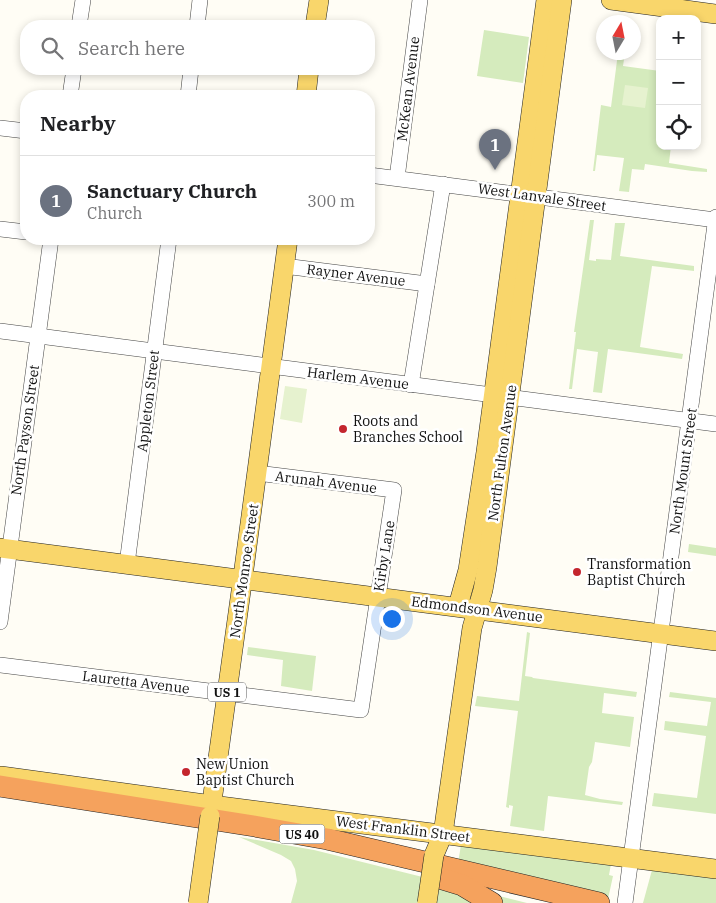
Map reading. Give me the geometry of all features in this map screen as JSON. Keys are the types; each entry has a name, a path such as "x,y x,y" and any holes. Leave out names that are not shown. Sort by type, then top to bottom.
{"highway":[{"name":"US 40","path":"0,786 327,839 600,903"},
{"path":"0,793 43,802 330,848 407,868 462,885 492,903"}],"main road":[{"path":"316,20 319,0"},
{"name":"North Fulton Avenue","path":"528,195 546,0"},
{"name":"North Fulton Avenue","path":"427,903 434,855 443,834 472,628 487,567 501,396 528,195 562,0"},
{"path":"611,0 716,14"},
{"path":"307,90 309,75"},
{"name":"North Monroe Street","path":"198,903 287,245"},
{"name":"North Fulton Avenue","path":"458,606 468,570 501,396"},
{"name":"Edmondson Avenue","path":"5,548 716,641"},
{"name":"West Franklin Street","path":"0,776 211,810 443,834 716,869"}],"street":[{"path":"80,20 83,0"},
{"path":"198,20 200,0"},
{"name":"McKean Avenue","path":"397,178 420,0"},
{"path":"71,90 73,75"},
{"path":"189,90 190,75"},
{"path":"0,128 20,130"},
{"name":"West Lanvale Street","path":"375,175 716,219"},
{"path":"411,384 443,184"},
{"name":"North Mount Street","path":"625,902 716,219"},
{"path":"0,229 20,231"},
{"name":"North Payson Street","path":"0,622 5,548 50,245"},
{"name":"Appleton Street","path":"127,564 168,245"},
{"name":"Rayner Avenue","path":"284,266 427,284"},
{"name":"Harlem Avenue","path":"0,331 716,424"},
{"name":"Arunah Avenue","path":"257,473 394,490"},
{"name":"Kirby Lane","path":"361,710 394,490"},
{"name":"Lauretta Avenue","path":"0,665 361,710"}],"green space":[{"path":"484,30 529,37 523,83 477,76"},
{"path":"617,60 624,60 623,66 656,70 656,150 671,150 669,163 707,169 707,172 645,164 644,170 632,169 629,192 619,191 624,158 597,155 595,171 593,171 601,105 611,107"},
{"path":"625,85 648,88 645,108 622,105"},
{"path":"590,220 594,220 589,260 611,260 615,223 625,223 620,256 694,266 694,271 652,266 640,347 683,354 682,359 608,349 602,393 593,392 598,352 577,349 572,389 569,389 576,332 574,332"},
{"path":"285,386 307,389 302,423 280,419"},
{"path":"689,544 716,548 716,556 688,552"},
{"path":"527,632 530,633 525,676 637,692 636,697 604,693 602,713 634,717 630,747 595,742 585,795 623,802 622,805 548,796 544,831 510,826 513,806 509,805 509,808 506,807 518,711 475,706 477,696 519,701"},
{"path":"248,647 316,656 312,691 281,686 283,660 247,655"},
{"path":"670,692 716,698 716,814 652,806 654,793 697,798 706,736 664,730 665,721 707,726 711,702 669,697"},
{"path":"239,837 314,850 527,903 291,903 297,881 295,869 291,861"},
{"path":"461,845 611,864 609,875 613,876 608,899 457,869"},
{"path":"652,870 716,877 716,903 643,903"}],"place":[{"name":"Sanctuary Church","path":"495,170"},
{"name":"Roots and Branches School","path":"343,429"},
{"name":"Transformation Baptist Church","path":"577,572"},
{"name":"New Union Baptist Church","path":"186,772"}]}
